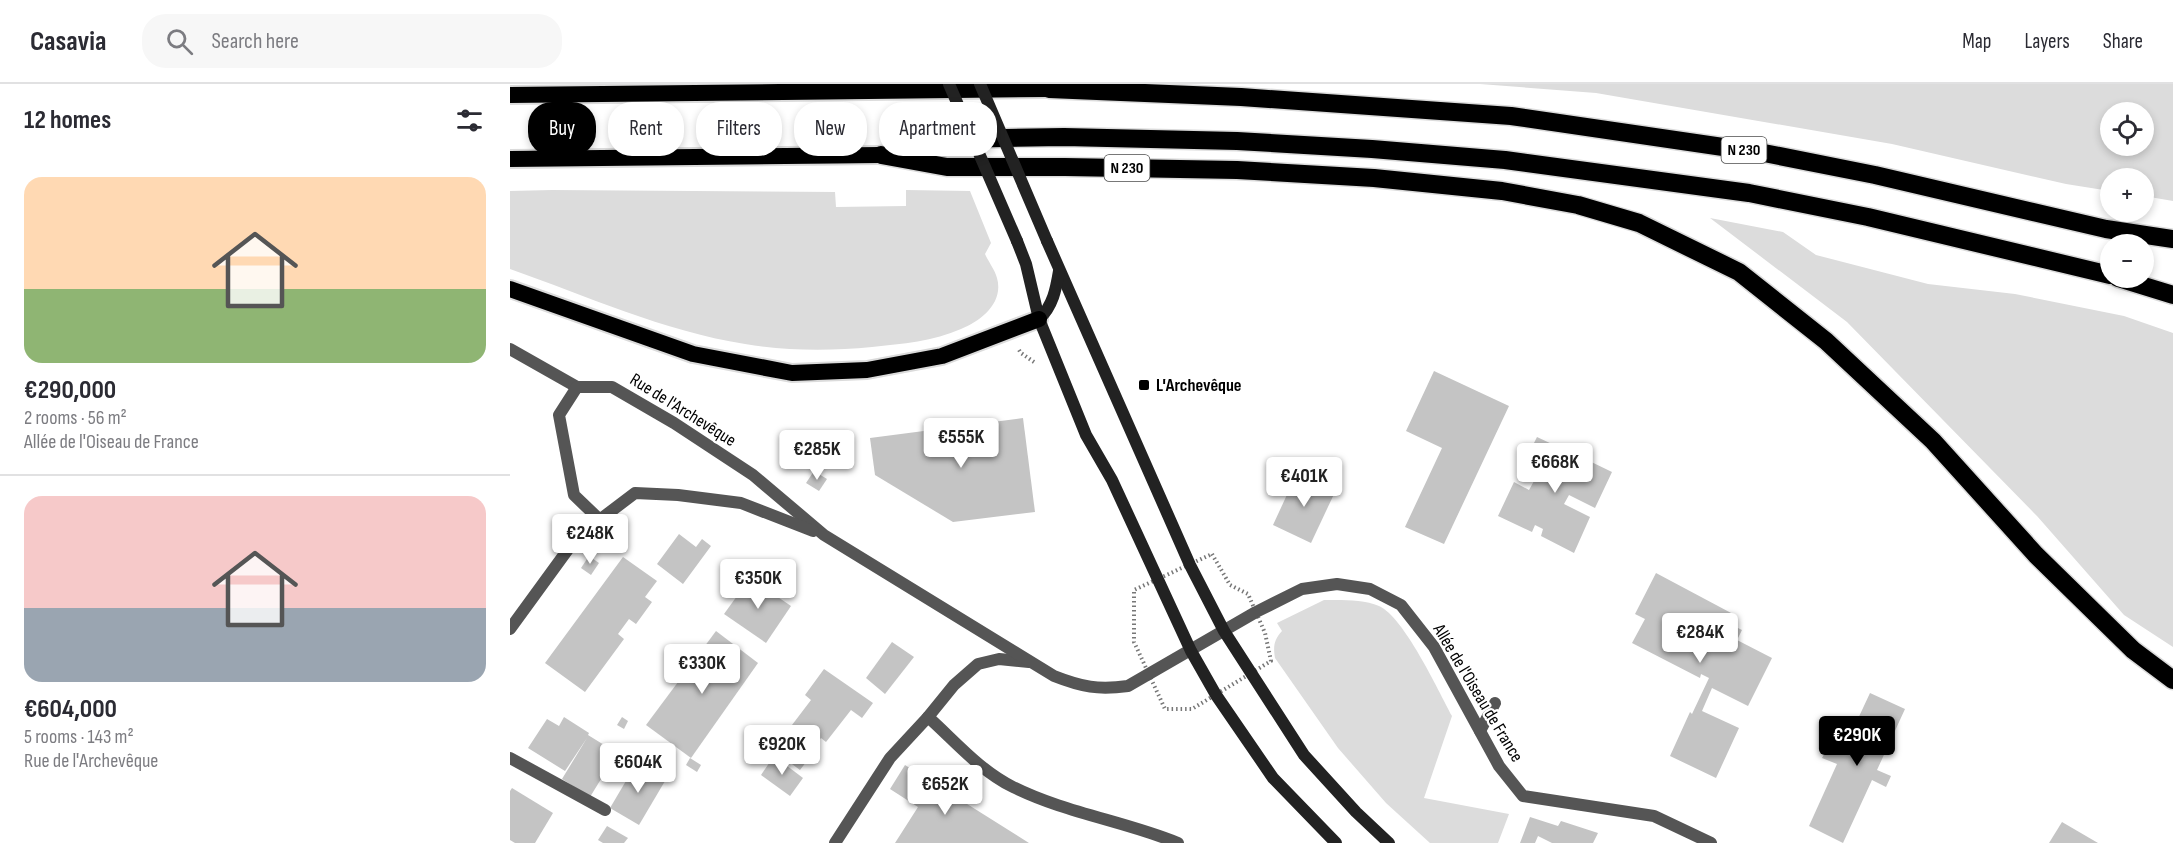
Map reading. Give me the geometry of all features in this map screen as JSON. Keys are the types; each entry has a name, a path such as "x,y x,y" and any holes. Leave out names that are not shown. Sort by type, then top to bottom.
{"highway":[{"name":"N 230","path":"510,94 1054,86 1511,116 1764,153 1875,175 2106,229 2173,239"},
{"name":"N 230","path":"997,138 1064,137 1237,141 1505,160 1749,193 1868,217 2100,273"},
{"name":"N 230","path":"510,159 879,155"},
{"name":"N 230","path":"886,156 947,167 1226,170 1374,178 1502,190 1578,205 1639,223 1739,272 1827,341 1933,441 2036,555 2133,650 2173,680"},
{"path":"2149,288 2173,296"},
{"path":"510,290 693,354 792,373 867,370 942,356 1039,319"}],"main road":[{"path":"949,84 1026,264 1039,319 1086,435 1112,480 1191,651 1216,695 1273,778 1336,843"},
{"path":"980,84 1059,270 1190,565 1224,632 1304,755 1356,812 1389,843"},
{"path":"1039,319 1047,311 1056,291 1059,270"}],"street":[{"path":"510,349 577,387 559,415 574,495 600,520"},
{"name":"Rue de l'Archevêque","path":"577,387 612,387 674,423 753,475 824,535 1029,662 1079,687 1104,689 1128,686 1191,651"},
{"name":"Rue de l'Archevêque","path":"510,629 577,537 635,493 678,495 741,503 824,535"},
{"name":"Allée de l'Oiseau de France","path":"1191,651 1302,589 1337,584 1370,589 1401,605 1434,647 1499,766 1523,796 1654,816 1711,843"},
{"path":"835,843 890,758 954,685 978,664 999,659 1029,662"},
{"path":"1480,731 1495,703"},
{"path":"928,717 979,766 1012,787 1059,805 1152,832 1178,843"},
{"path":"510,758 605,810"}],"shaded area":[{"path":"1480,84 2173,84 2173,201 2154,198 2154,168 2100,168 2100,189 2066,184 1892,144 1596,93"},
{"path":"906,190 970,191 991,243 985,254 997,278 997,295 989,310 969,326 929,339 906,343 809,350 745,344 685,331 510,269 510,191 835,192 836,207 906,206"},
{"path":"1710,218 1783,232 1816,255 1928,284 2015,294 2124,316 2173,333 2173,647 2124,615 2037,516 1847,322"},
{"path":"1324,600 1352,600 1373,604 1389,613 1399,624 1420,655 1452,716 1424,798 1509,814 1498,843 1430,843 1386,803 1338,748 1274,654 1276,640 1282,631 1277,623"}],"building":[{"path":"1434,371 1509,406 1444,544 1405,527 1442,448 1406,431"},
{"path":"1023,418 1035,512 953,522 875,475 870,438"},
{"path":"1537,437 1569,452 1567,457 1576,461 1579,456 1612,472 1595,508 1569,495 1564,504 1590,517 1574,553 1541,536 1543,529 1535,525 1532,532 1498,516 1514,482 1529,490 1534,481 1519,473"},
{"path":"814,471 827,479 819,491 806,483"},
{"path":"1297,473 1335,492 1311,543 1273,525"},
{"path":"679,534 696,547 702,539 711,546 683,584 657,564"},
{"path":"589,556 599,563 591,575 581,568"},
{"path":"623,557 657,581 645,597 652,602 636,624 629,619 618,634 624,639 585,692 545,663"},
{"path":"1656,573 1733,614 1728,623 1742,630 1737,640 1772,658 1748,706 1712,688 1702,711 1739,728 1716,778 1670,756 1709,678 1701,674 1700,678 1632,643 1645,619 1635,614"},
{"path":"750,578 791,606 766,643 724,614"},
{"path":"716,631 758,663 691,758 646,725"},
{"path":"892,642 914,657 885,694 866,678"},
{"path":"824,669 873,703 862,718 851,710 826,742 821,738 817,743 819,745 800,770 773,750 811,700 805,695"},
{"path":"1870,693 1905,709 1877,770 1891,776 1886,787 1872,780 1843,843 1809,826 1837,764 1822,758 1828,747 1842,753"},
{"path":"564,717 617,753 590,797 562,779 587,738 565,771 528,748 547,719 559,726"},
{"path":"622,717 628,721 624,729 617,725"},
{"path":"774,756 803,778 790,796 761,775"},
{"path":"690,758 701,765 697,772 686,765"},
{"path":"636,764 665,781 639,825 610,808"},
{"path":"905,765 1029,843 895,843 918,807 890,789"},
{"path":"512,788 553,813 535,843 515,843 510,840 510,791"},
{"path":"1530,817 1558,826 1561,821 1598,833 1593,843 1552,843 1538,836 1535,843 1520,843"},
{"path":"2062,822 2098,843 2049,843"},
{"path":"607,826 628,838 624,843 603,843 598,840"}],"place":[{"name":"L'Archevêque","path":"1144,385"}]}
